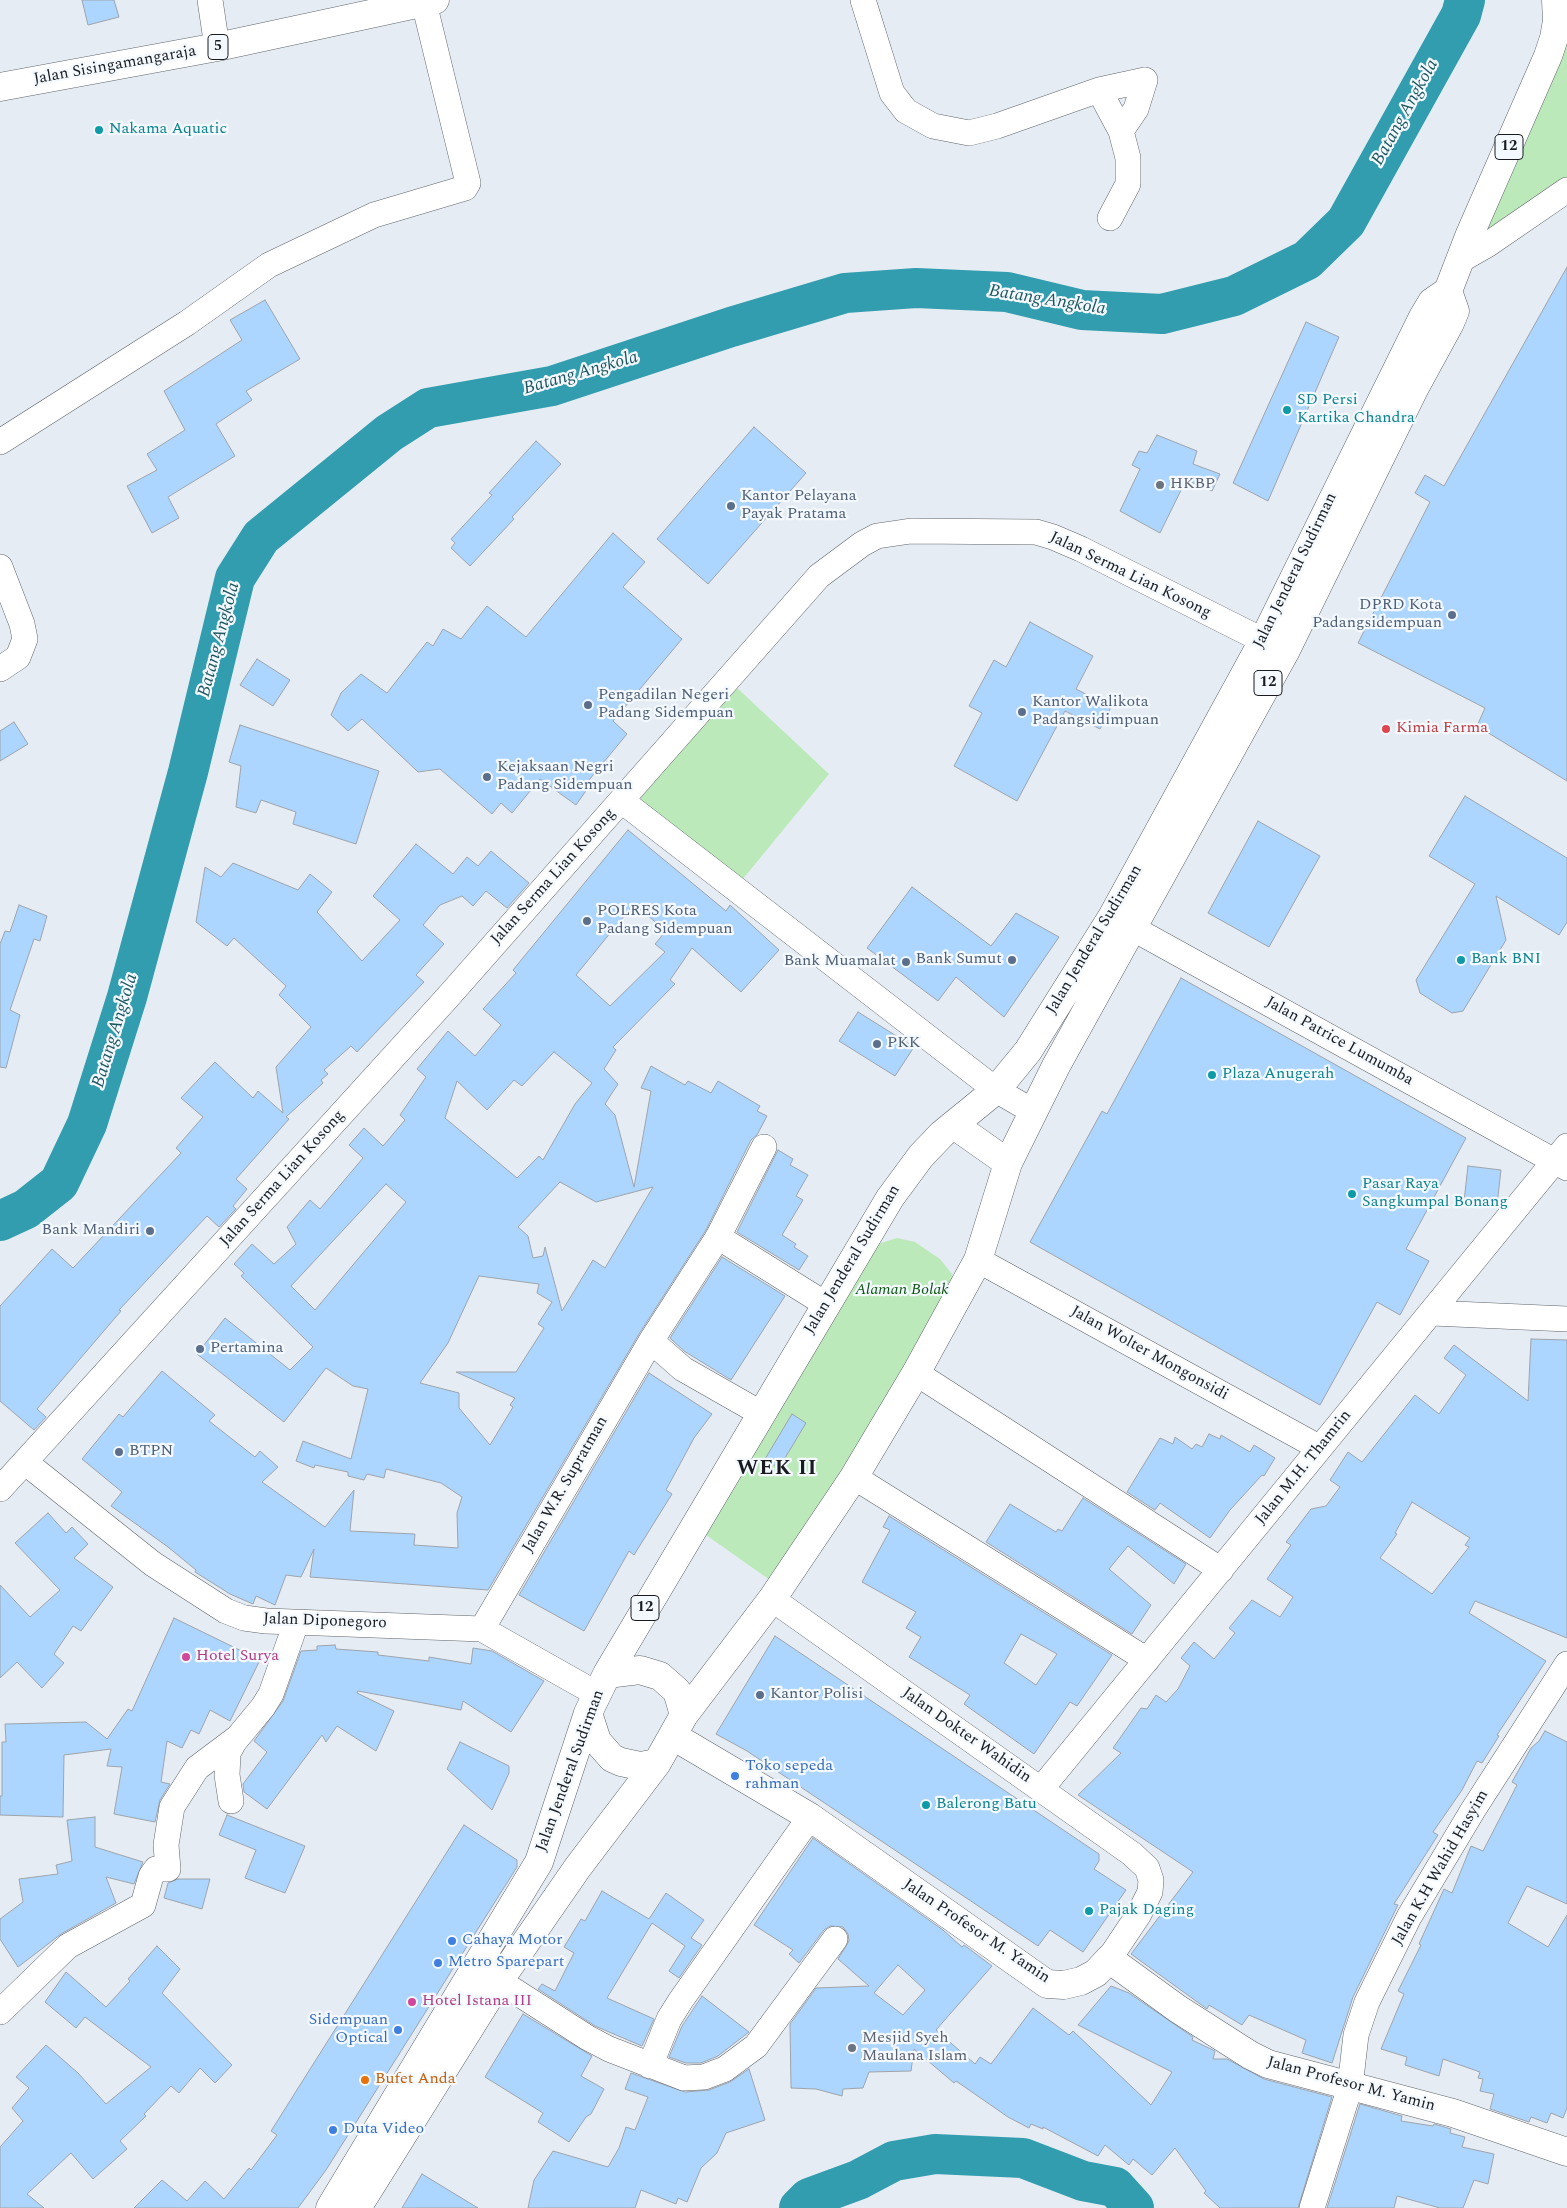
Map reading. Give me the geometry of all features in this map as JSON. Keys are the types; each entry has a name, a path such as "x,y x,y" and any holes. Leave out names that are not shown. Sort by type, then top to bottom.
{"main road":[{"name":"Jalan Sisingamangaraja","path":"0,87 217,47 429,2"},
{"name":"Jalan Jenderal Sudirman","path":"357,2208 500,1981 578,1867 657,1763 679,1725 772,1599 854,1478 916,1373 978,1260 1008,1163 1123,923 1274,646 1423,316 1432,302 1448,291 1459,261 1538,83 1560,15"},
{"name":"Jalan Jenderal Sudirman","path":"330,2208 539,1862 598,1694 904,1176 921,1156 954,1125 996,1090 1028,1051 1123,923"},
{"path":"954,1125 1008,1163"},
{"path":"657,1763 640,1766 612,1758 597,1740 598,1694 640,1670 660,1676 677,1691 679,1725"},
{"name":"Jalan Profesor M. Yamin","path":"679,1725 1047,1984 1064,1985 1081,1981 1096,1973 1109,1959 1178,2009 1250,2055 1288,2071 1453,2113 1567,2152"}],"street":[{"path":"210,0 217,47"},
{"path":"863,0 892,93 906,111 933,126 969,133 997,126 1099,90 1146,80 1136,109 1121,131"},
{"path":"0,442 187,323 269,265 374,214 465,188 468,182 429,2"},
{"path":"1099,90 1121,131 1128,158 1128,184 1110,218"},
{"path":"1459,261 1488,245 1567,190"},
{"name":"Jalan Serma Lian Kosong","path":"0,1488 26,1463 622,802 819,576 845,556 878,536 911,531 1019,530 1053,536 1274,646"},
{"path":"0,567 22,624 25,639 18,657 0,669"},
{"path":"622,802 996,1090 1034,1112"},
{"name":"Jalan Patrice Lumumba","path":"1123,923 1563,1158"},
{"name":"Jalan W.R. Supratman","path":"482,1629 651,1341 718,1237 764,1147"},
{"name":"Jalan M.H. Thamrin","path":"1041,1789 1320,1448 1563,1158"},
{"path":"718,1237 827,1305"},
{"name":"Jalan Wolter Mongonsidi","path":"978,1260 1320,1448"},
{"path":"1432,1313 1567,1319"},
{"path":"651,1341 683,1369 762,1414"},
{"path":"916,1373 1221,1570"},
{"name":"Jalan Diponegoro","path":"26,1463 154,1564 211,1602 244,1618 296,1623 482,1629 598,1694"},
{"path":"854,1478 1147,1660"},
{"name":"Jalan Dokter Wahidin","path":"772,1599 1132,1854 1147,1868 1150,1874 1150,1892 1139,1914 1109,1959"},
{"path":"231,1801 228,1754 237,1738 263,1707 271,1694 296,1623"},
{"name":"Jalan K.H Wahid Hasyim","path":"1312,2208 1350,2087 1356,2035 1367,2002 1410,1917 1484,1792 1567,1664"},
{"path":"0,2012 68,1946 143,1905 151,1876 156,1869 168,1869 166,1845 172,1807 197,1768 237,1738"},
{"path":"650,2066 669,2019 681,2000 810,1817"},
{"path":"500,1981 588,2038 650,2066 684,2078 694,2078 714,2074 738,2060 756,2046 835,1939"}],"green space":[{"path":"1567,28 1567,182 1467,247"},
{"path":"735,686 829,774 742,880 639,800"},
{"name":"Alaman Bolak","path":"897,1238 915,1242 940,1259 952,1274 955,1290 777,1585 706,1535 878,1244"}],"building":[{"path":"82,0 114,0 119,17 88,25"},
{"path":"1567,267 1567,781 1477,726 1485,708 1358,643 1430,502 1415,493 1425,475 1444,486"},
{"path":"265,300 300,359 246,391 252,400 216,424 235,456 168,497 179,518 152,533 127,486 157,470 147,454 185,430 164,391 242,340 230,320"},
{"name":"SD Persi Kartika Chandra","path":"1306,322 1339,337 1268,501 1233,483"},
{"name":"Kantor Pelayana Payak Pratama","path":"754,427 806,473 708,584 657,539"},
{"name":"HKBP","path":"1157,435 1197,451 1193,464 1220,474 1212,491 1186,480 1160,533 1120,511 1140,469 1132,465 1139,451 1147,453"},
{"path":"536,441 561,464 512,517 514,519 470,566 451,548 455,543 451,539 492,495 489,493"},
{"path":"613,533 645,562 623,587 682,639 613,721 627,734 584,786 588,788 576,805 540,779 512,813 501,803 492,814 440,769 418,772 362,719 348,731 331,715 341,693 361,674 387,693 427,642 433,646 443,629 461,639 487,606 526,637"},
{"name":"Kantor Walikota Padangsidimpuan","path":"1030,622 1093,656 1076,689 1111,707 1100,729 1065,711 1017,801 954,766 982,713 969,706 994,660 1006,667"},
{"path":"257,659 290,680 273,706 240,685"},
{"path":"14,722 28,744 0,761 0,731"},
{"path":"240,725 379,771 356,844 293,824 296,812 261,800 256,813 236,807 241,766 229,762"},
{"path":"1465,796 1567,858 1567,922 1559,935 1496,896 1506,940 1463,1011 1452,1013 1420,993 1416,980 1475,884 1429,856"},
{"path":"1258,821 1320,856 1269,947 1208,913"},
{"path":"628,830 726,911 730,905 779,950 741,992 692,948 670,980 675,984 613,1047 616,1050 604,1069 618,1084 605,1104 615,1115 634,1187 651,1091 641,1088 651,1066 685,1085 688,1081 711,1093 718,1081 760,1106 757,1111 767,1116 757,1135 751,1140 706,1230 639,1334 488,1590 310,1577 314,1549 301,1577 286,1575 275,1605 256,1596 253,1604 230,1594 195,1572 196,1570 168,1547 111,1506 122,1492 82,1459 119,1414 123,1417 162,1371 215,1415 209,1421 255,1457 260,1451 278,1467 262,1482 325,1527 354,1490 350,1531 415,1534 414,1545 458,1548 457,1513 462,1497 441,1483 386,1469 384,1478 367,1474 364,1480 348,1476 348,1472 315,1465 314,1468 296,1461 303,1441 351,1459 368,1389 353,1386 326,1368 284,1422 197,1354 225,1318 290,1370 313,1347 241,1276 244,1273 234,1264 252,1244 274,1264 296,1244 287,1227 310,1200 320,1209 363,1158 349,1145 364,1128 383,1146 405,1120 400,1115 426,1077 417,1069 448,1031 475,1056 501,1025 483,1009 516,973 513,970","holes":["634,904 666,931 655,944 665,952 610,1006 576,975","554,1052 592,1083 575,1104 543,1160 539,1156 517,1178 445,1118 457,1081 487,1110 514,1080 522,1086","560,1182 596,1202 653,1187 605,1268 593,1260 562,1311 545,1247 543,1256 533,1258 528,1236 518,1227","386,1184 406,1202 315,1310 291,1286","479,1276 539,1284 537,1293 552,1302 538,1324 544,1328 516,1372 456,1372 515,1398 510,1405 513,1407 490,1445 459,1408 459,1393 420,1383 448,1343"]},
{"path":"416,844 453,874 467,857 478,866 491,851 529,883 507,908 486,891 473,906 462,896 440,905 423,925 444,944 416,975 424,982 357,1052 351,1046 324,1070 328,1074 321,1080 323,1083 286,1117 289,1119 236,1179 247,1189 233,1206 236,1209 219,1227 207,1216 119,1310 121,1311 37,1409 46,1417 34,1430 0,1401 0,1306 52,1249 73,1268 181,1153 176,1148 203,1117 181,1098 215,1062 253,1098 258,1091 283,1113 276,1067 311,1027 279,995 286,986 234,938 227,946 196,922 205,867 221,877 233,863 298,890 310,874 332,892 317,912 362,961 400,920 373,896"},
{"path":"912,887 991,946 1016,913 1059,937 1004,1017 956,977 938,1001 867,948"},
{"path":"19,905 47,916 40,941 34,939 10,1010 20,1015 6,1068 0,1067 0,944 5,931 10,932"},
{"path":"1181,978 1466,1138 1406,1249 1429,1261 1400,1315 1377,1302 1320,1405 1030,1242 1102,1111 1107,1114"},
{"name":"PKK","path":"858,1012 914,1047 895,1076 839,1041"},
{"path":"778,1150 793,1159 790,1165 808,1175 796,1196 803,1200 782,1235 796,1244 794,1247 808,1256 799,1270 737,1232"},
{"path":"1468,1166 1501,1170 1497,1205 1464,1201"},
{"path":"722,1257 785,1296 731,1380 684,1351 670,1338"},
{"path":"1531,1339 1567,1340 1567,1638 1475,1601 1469,1613 1546,1661 1497,1735 1499,1736 1482,1763 1477,1761 1462,1790 1433,1832 1438,1835 1394,1904 1398,1905 1353,1997 1332,2063 1302,2053 1306,2040 1249,2015 1242,2025 1209,2005 1207,2009 1131,1954 1193,1872 1078,1795 1121,1753 1113,1748 1141,1708 1147,1709 1156,1695 1166,1702 1178,1689 1190,1666 1181,1658 1194,1642 1214,1659 1235,1633 1229,1628 1252,1600 1280,1617 1293,1597 1267,1579 1291,1545 1286,1542 1311,1509 1326,1506 1340,1487 1330,1480 1348,1452 1362,1462 1415,1395 1439,1414 1466,1375 1444,1358 1454,1345 1528,1401","holes":["1412,1502 1470,1538 1465,1545 1469,1547 1432,1594 1380,1558 1397,1534 1395,1533"]},
{"path":"649,1373 712,1414 694,1438 666,1490 672,1494 634,1555 629,1551 584,1631 519,1595"},
{"path":"792,1414 806,1423 779,1468 765,1459"},
{"path":"1209,1434 1220,1439 1221,1435 1250,1452 1254,1445 1275,1458 1264,1476 1262,1475 1230,1510 1210,1538 1160,1503 1155,1510 1127,1492 1160,1438 1173,1444 1175,1437 1192,1449 1196,1444 1202,1447"},
{"path":"1083,1498 1186,1564 1174,1584 1128,1546 1109,1569 1151,1605 1132,1634 986,1542 1010,1504 1056,1532 1058,1529 1062,1531"},
{"path":"48,1513 66,1533 72,1527 88,1544 74,1558 113,1587 81,1631 73,1626 54,1654 64,1663 42,1688 17,1662 0,1678 0,1585 30,1617 60,1590 15,1543"},
{"path":"889,1516 1112,1655 1077,1706 1070,1702 1034,1754 964,1704 970,1695 909,1657 921,1637 906,1628 916,1612 862,1582 890,1530 883,1527","holes":["1021,1634 1057,1654 1036,1685 1004,1663"]},
{"path":"174,1618 260,1660 230,1721 210,1710 199,1734 191,1730 182,1748 167,1741 161,1782 170,1784 160,1800 155,1822 114,1814 122,1767 107,1766 111,1749 64,1755 63,1817 0,1815 2,1742 6,1742 5,1724 86,1722 107,1739 128,1709 132,1711"},
{"name":"Balerong Batu","path":"775,1636 1099,1854 1099,1861 1094,1869 1126,1890 1083,1952 1050,1930 1038,1946 747,1751 716,1734"},
{"path":"335,1645 336,1649 378,1652 378,1655 429,1661 429,1657 471,1664 473,1648 492,1651 544,1681 511,1732 463,1701 461,1710 358,1691 357,1693 394,1711 376,1751 337,1726 326,1742 322,1735 267,1809 244,1792 243,1784 267,1752 254,1741 283,1701 301,1651 317,1650 317,1646"},
{"path":"1545,1731 1567,1742 1567,1904 1527,1886 1508,1923 1548,1947 1567,1915 1567,2108 1563,2118 1551,2113 1547,2123 1531,2117 1529,2122 1490,2109 1494,2094 1480,2091 1483,2079 1478,2078 1480,2072 1443,2059 1439,2076 1405,2065 1407,2057 1381,2049 1404,1994 1398,1991 1421,1945 1419,1944 1444,1889 1452,1893 1471,1846 1483,1851 1517,1785 1512,1782 1531,1748 1539,1741"},
{"path":"460,1742 509,1766 509,1773 492,1810 447,1769"},
{"path":"227,1815 305,1846 285,1893 245,1878 256,1850 219,1835"},
{"path":"95,1817 95,1847 143,1862 134,1884 106,1877 116,1903 61,1934 18,1967 0,1939 0,1919 23,1902 19,1879 58,1874 56,1865 72,1861 67,1820"},
{"path":"464,1825 517,1860 517,1867 326,2170 298,2208 134,2208 162,2180 187,2201 205,2181 224,2199 249,2168 251,2170 277,2135 271,2131"},
{"path":"813,1838 943,1930 962,1947 964,1945 992,1966 936,2030 975,2064 980,2057 991,2064 1033,2008 1069,2035 1073,2031 1151,2105 1172,2072 1078,2025 1111,1986 1129,1993 1193,2037 1192,2040 1215,2051 1213,2059 1227,2059 1264,2079 1332,2097 1298,2208 1220,2208 1204,2193 1206,2191 1175,2148 1152,2175 1133,2159 1129,2165 1105,2145 1098,2156 1043,2127 1043,2129 1031,2124 1029,2128 1008,2117 956,2081 954,2083 914,2049 911,2071 869,2072 863,2088 843,2089 842,2096 816,2089 791,2088 790,2024 816,1988 869,1986 838,1959 849,1941 848,1934 843,1927 830,1926 824,1930 799,1963 789,1954 793,1950 754,1925","holes":["898,1965 925,1990 903,2015 874,1993"]},
{"path":"178,1879 210,1879 202,1909 164,1898 168,1883"},
{"path":"602,1891 649,1919 666,1893 704,1920 691,1938 702,1945 679,1978 669,1971 685,1946 652,1923 607,1998 654,2019 642,2046 595,2026 538,1989 542,1984 555,1991 574,1953 564,1947 581,1919 585,1921"},
{"path":"157,1946 180,1969 162,1993 232,2065 215,2083 200,2068 179,2093 171,2086 144,2114 146,2116 120,2141 127,2149 93,2179 71,2153 27,2194 44,2208 0,2208 0,2147 23,2121 12,2108 29,2088 16,2077 46,2045 78,2073 106,2104 151,2067 85,2017 76,2028 45,2002 66,1972 106,2007 130,1981 128,1979"},
{"path":"702,1996 749,2032 718,2056 701,2063 686,2063 669,2057 682,2026"},
{"path":"523,2014 592,2056 581,2076 604,2089 591,2114 586,2117 569,2142 538,2122 543,2113 485,2077"},
{"path":"749,2069 765,2120 726,2133 717,2153 701,2168 687,2202 678,2198 676,2204 641,2190 635,2208 528,2208 534,2180 553,2151 608,2167 619,2148 626,2127 635,2130 648,2097 625,2089 631,2073 685,2092 709,2090 730,2082"},
{"path":"1360,2104 1402,2116 1401,2121 1433,2126 1434,2124 1451,2129 1450,2133 1465,2137 1462,2147 1494,2154 1488,2184 1474,2180 1463,2208 1440,2208 1397,2196 1394,2208 1327,2208"},
{"path":"422,2174 478,2208 402,2208"}],"waterway":[{"name":"Batang Angkola","path":"0,1221 26,1209 59,1183 87,1124 127,997 188,772 235,578 261,537 389,433 428,408 552,386 731,327 845,293 916,288 1007,292 1082,310 1162,314 1234,296 1307,260 1346,222 1461,15 1465,0"},
{"path":"799,2208 809,2198 858,2180 894,2161 935,2154 1023,2158 1083,2181 1115,2187 1134,2208"}],"place":[{"name":"Nakama Aquatic","path":"99,130"},
{"name":"SD Persi Kartika Chandra","path":"1287,410"},
{"name":"HKBP","path":"1160,485"},
{"name":"Kantor Pelayana Payak Pratama","path":"731,506"},
{"name":"DPRD Kota Padangsidempuan","path":"1452,615"},
{"name":"Pengadilan Negeri Padang Sidempuan","path":"588,705"},
{"name":"Kantor Walikota Padangsidimpuan","path":"1022,712"},
{"name":"Kimia Farma","path":"1386,729"},
{"name":"Kejaksaan Negri Padang Sidempuan","path":"487,777"},
{"name":"POLRES Kota Padang Sidempuan","path":"587,921"},
{"name":"Bank Sumut","path":"1012,960"},
{"name":"Bank BNI","path":"1461,960"},
{"name":"Bank Muamalat","path":"906,962"},
{"name":"PKK","path":"877,1044"},
{"name":"Plaza Anugerah","path":"1212,1075"},
{"name":"Pasar Raya Sangkumpal Bonang","path":"1352,1194"},
{"name":"Bank Mandiri","path":"150,1231"},
{"name":"Pertamina","path":"200,1349"},
{"name":"BTPN","path":"119,1452"},
{"name":"Hotel Surya","path":"186,1657"},
{"name":"Kantor Polisi","path":"760,1695"},
{"name":"Toko sepeda rahman","path":"735,1776"},
{"name":"Balerong Batu","path":"926,1805"},
{"name":"Pajak Daging","path":"1089,1911"},
{"name":"Cahaya Motor","path":"452,1941"},
{"name":"Metro Sparepart","path":"438,1963"},
{"name":"Hotel Istana III","path":"412,2002"},
{"name":"Sidempuan Optical","path":"398,2030"},
{"name":"Mesjid Syeh Maulana Islam","path":"852,2048"},
{"name":"Bufet Anda","path":"365,2080"},
{"name":"Duta Video","path":"333,2130"}],"district":[{"name":"WEK II","path":"777,1470"}]}
